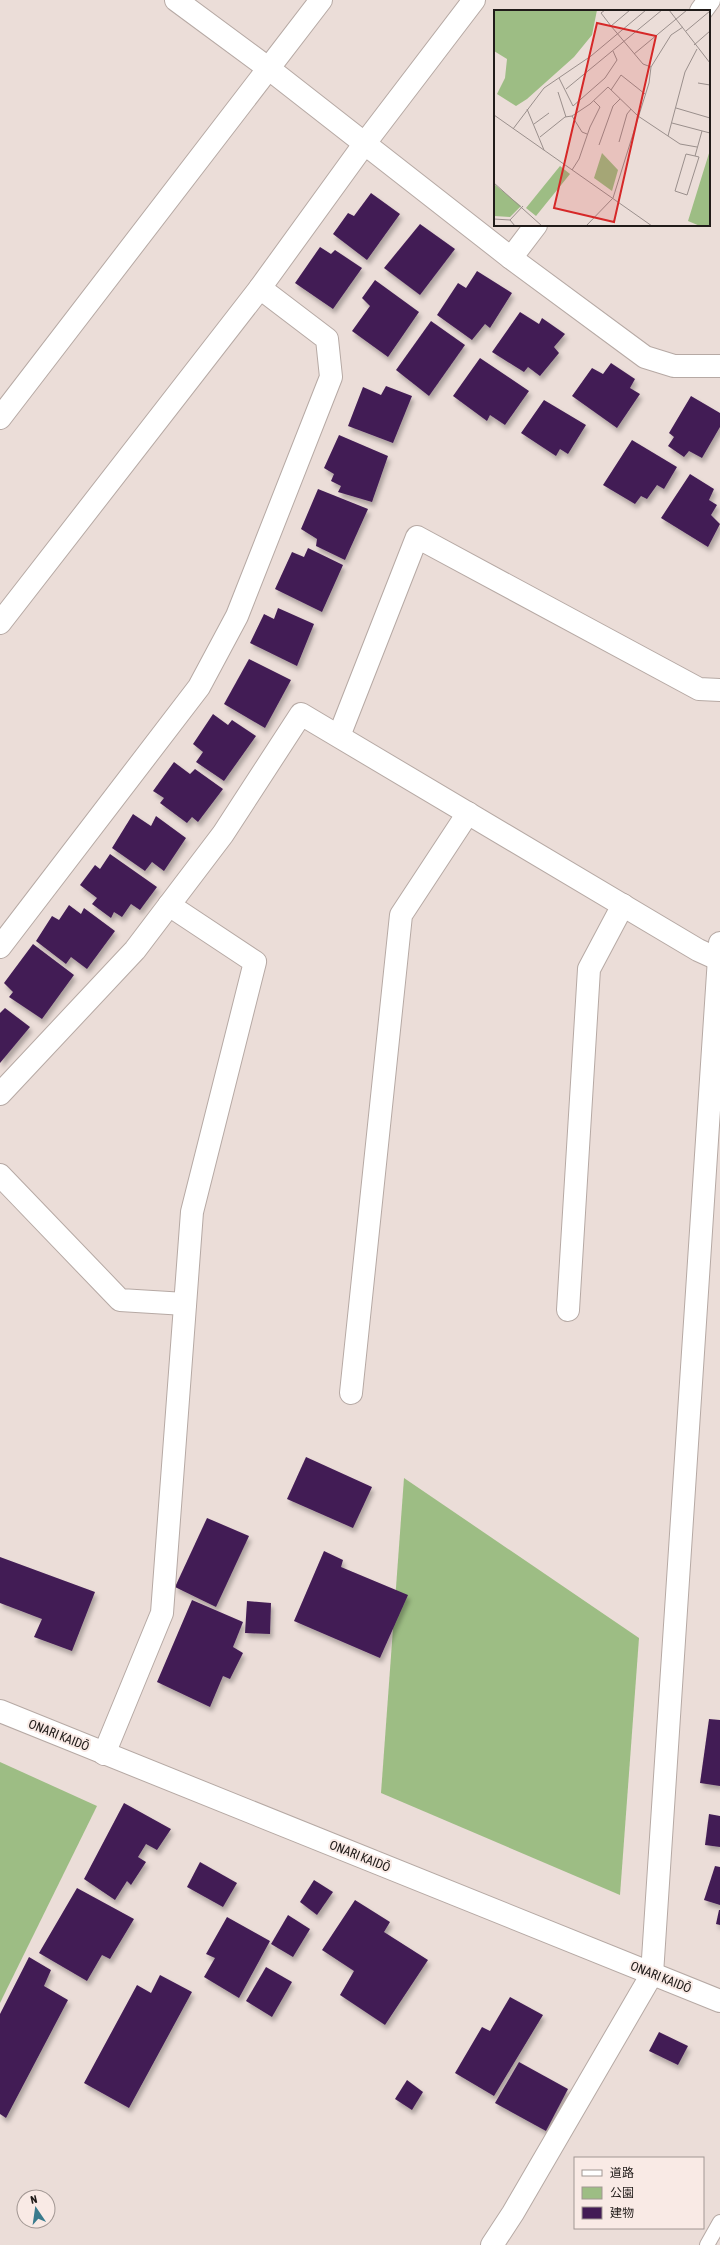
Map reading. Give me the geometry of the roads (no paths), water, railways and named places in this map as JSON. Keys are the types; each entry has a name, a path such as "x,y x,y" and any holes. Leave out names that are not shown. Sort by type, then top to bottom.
{"street":[{"path":"176,0 268,68 511,258 645,357 674,366 720,366"},
{"path":"0,418 321,0"},
{"path":"0,623 260,288 365,143 474,0"},
{"path":"701,10 709,0"},
{"path":"511,258 535,226"},
{"path":"0,947 199,688 237,616 331,378 327,339 260,288"},
{"path":"339,736 417,537 699,689 720,690"},
{"path":"0,1094 135,950 223,834 301,714 698,950 719,954 652,1974 492,2245"},
{"path":"351,1393 401,915 468,813"},
{"path":"104,1754 162,1613 192,1212 255,962 169,905"},
{"path":"568,1310 589,969 622,905"},
{"path":"0,1175 120,1300 185,1304"},
{"name":"ONARI KAIDŌ","path":"0,1712 720,2001"}],"lane":[{"path":"707,2245 720,2222"}]}
